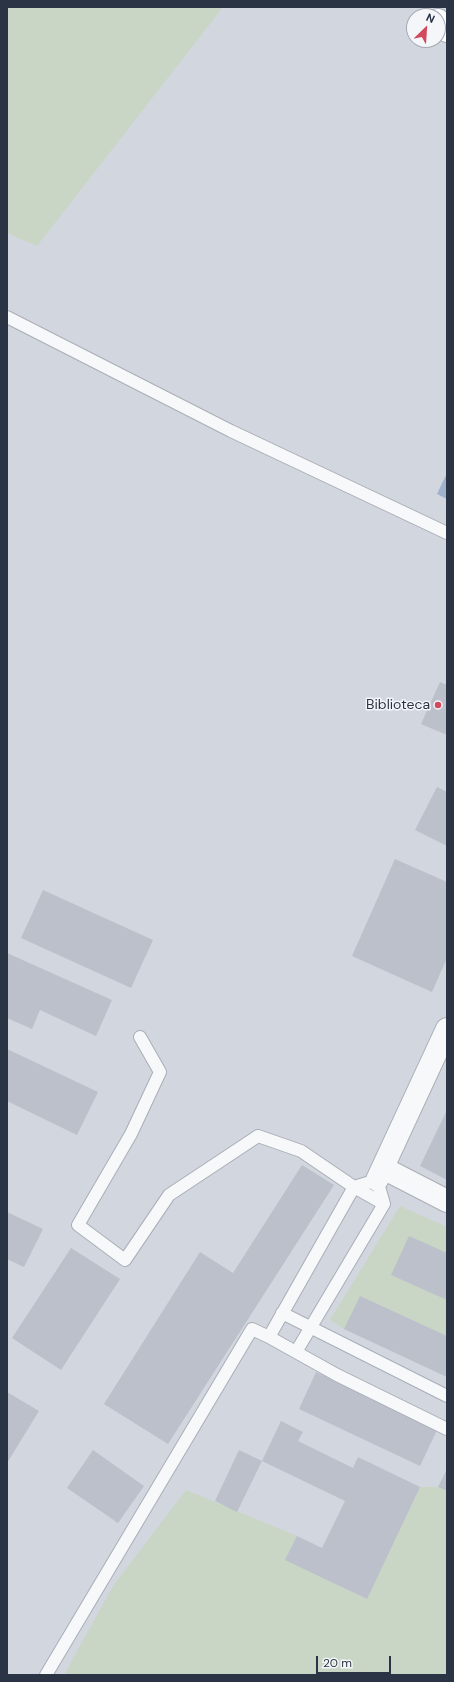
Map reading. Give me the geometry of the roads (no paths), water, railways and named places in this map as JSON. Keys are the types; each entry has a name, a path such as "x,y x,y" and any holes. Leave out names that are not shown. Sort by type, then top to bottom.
{"street":[{"path":"446,1034 380,1174 447,1201"}],"lane":[{"path":"7,317 231,431 447,533"},
{"path":"140,1037 160,1072 132,1134 78,1225 125,1260 169,1195 258,1136 301,1151 354,1187 384,1204"},
{"path":"269,1337 354,1187 380,1174 384,1204 296,1352"},
{"path":"282,1313 447,1396"},
{"path":"46,1675 252,1329 337,1375 447,1429"}],"water":[{"path":"447,473 447,499 437,494"}],"place":[{"name":"Biblioteca","path":"438,705"}]}
